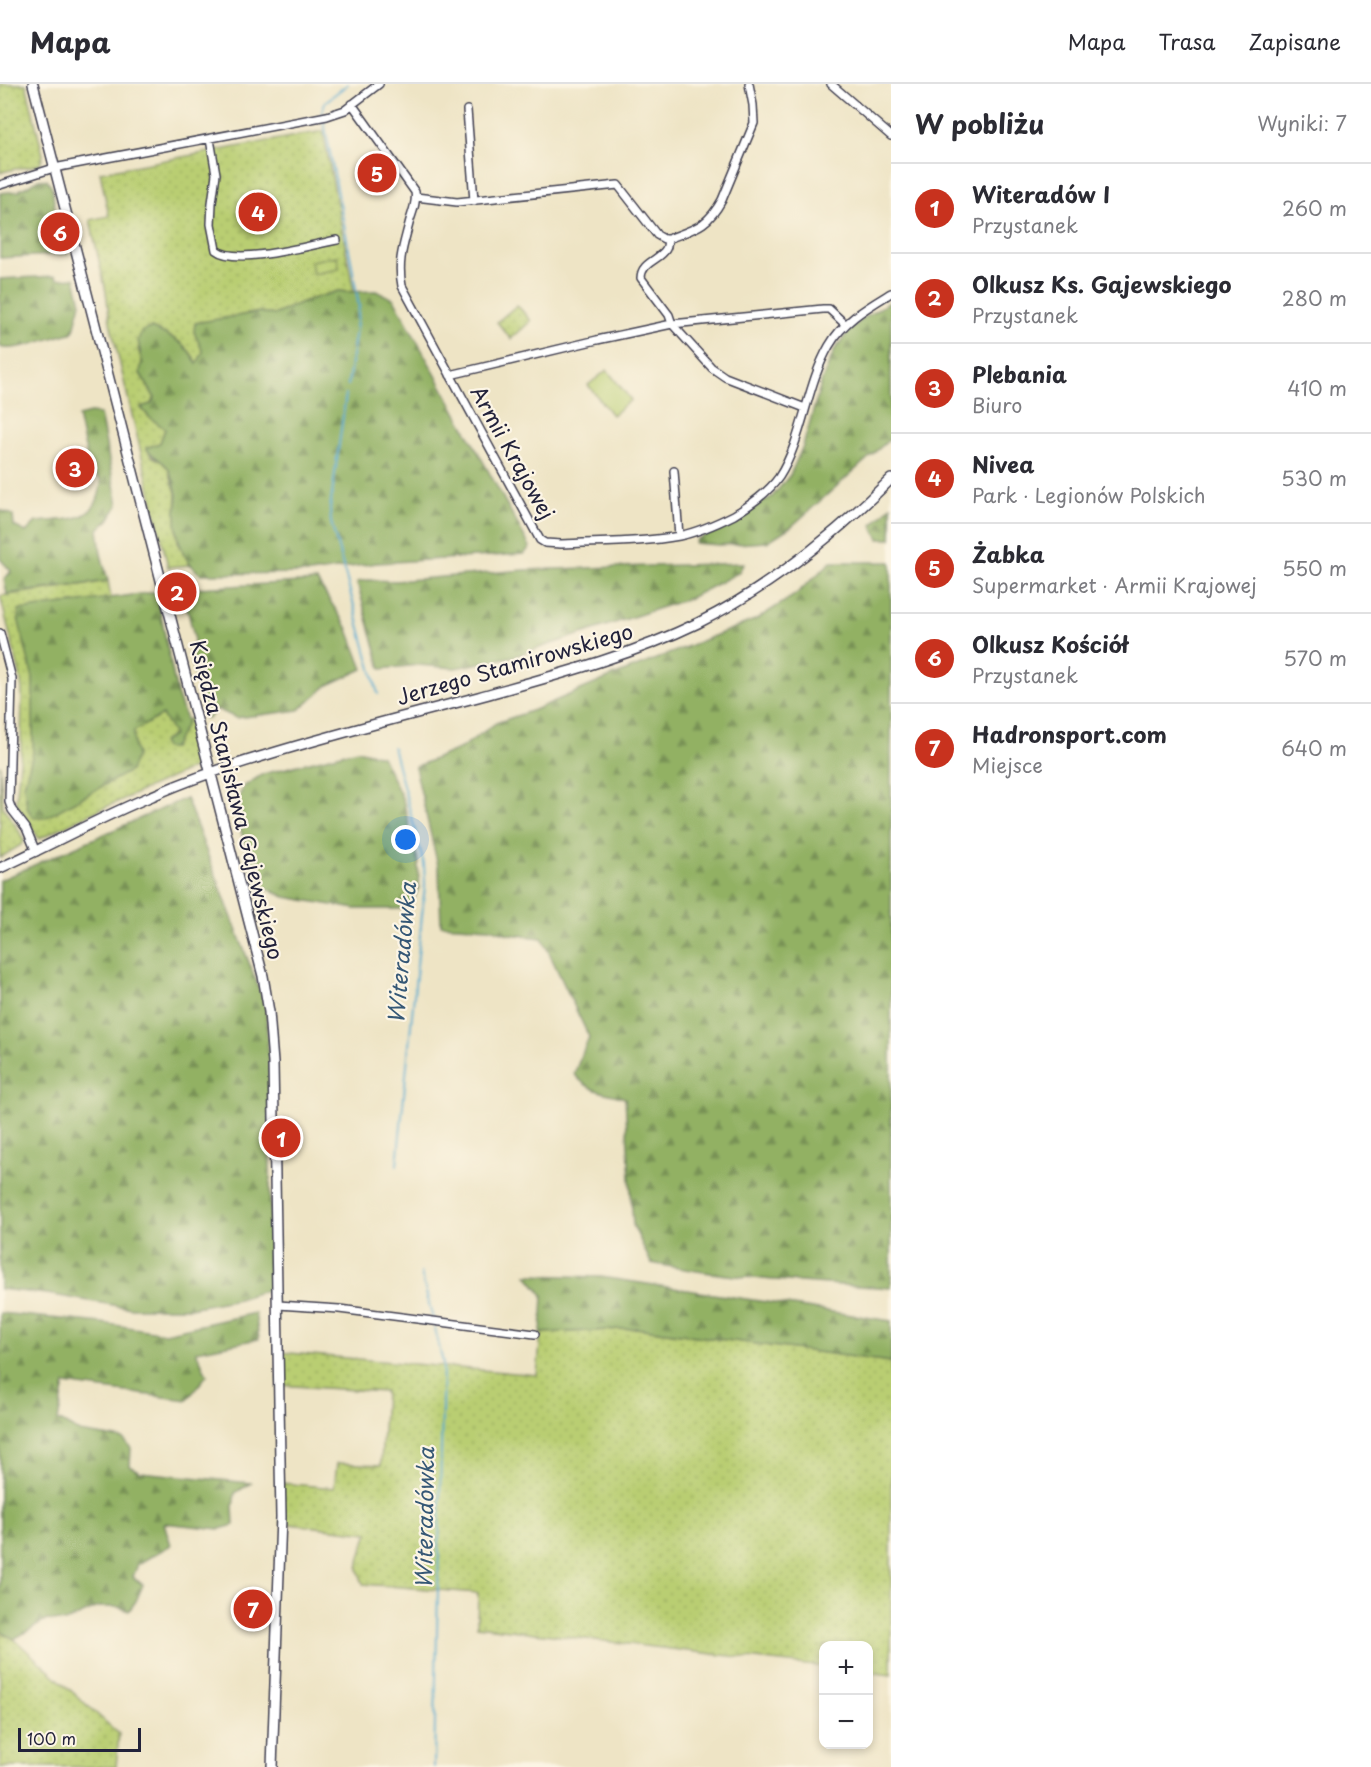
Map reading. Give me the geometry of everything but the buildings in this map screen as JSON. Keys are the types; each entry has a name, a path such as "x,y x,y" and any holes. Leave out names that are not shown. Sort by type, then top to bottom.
{"street":[{"name":"Księdza Stanisława Gajewskiego","path":"33,84 263,976 269,1011 273,1063 281,1517 272,1767"},
{"path":"0,185 54,168 323,116 345,110 379,84"},
{"path":"352,104 410,184 416,197 457,202 474,201 618,185 657,235 668,239 703,225 716,211 722,200 754,123 749,84"},
{"path":"831,84 891,136"},
{"path":"467,111 474,201"},
{"path":"210,139 216,174 212,224 216,250 222,255 248,256 337,240"},
{"name":"Armii Krajowej","path":"416,197 401,255 399,272 402,286 540,540 544,543 561,544 679,536 711,526 739,512 762,495 778,479 788,459 814,378 830,345 845,324 891,293"},
{"path":"668,239 666,249 641,272 644,284 669,315 672,324 712,368 725,378 805,408"},
{"name":"Armii Krajowej","path":"450,375 672,324 823,309 829,309 845,324"},
{"path":"674,471 679,536"},
{"name":"Jerzego Stamirowskiego","path":"0,868 151,796 211,773 400,717 543,680 658,641 699,622 747,595 808,553 859,510 891,479"},
{"path":"0,633 12,679 9,802 12,810 26,828 36,852"},
{"path":"278,1305 339,1309 535,1334"}],"green space":[{"path":"0,84 26,84 43,155 40,164 0,173"},
{"path":"323,131 354,292 338,291 302,302 274,315 260,312 229,318 194,332 204,352 197,364 184,345 151,328 138,349 142,361 140,373 155,398 151,404 141,408 165,429 160,443 147,448 151,456 168,468 177,496 178,542 190,565 168,567 110,322 106,292 90,220 109,216 100,172"},
{"path":"39,179 47,180 52,187 58,230 56,231 68,254 0,258 0,193 20,191"},
{"path":"337,256 339,269 313,274 311,261"},
{"path":"56,276 57,279 75,278 81,303 74,330 71,333 25,346 0,347 0,279"},
{"path":"338,291 376,291 394,299 530,547 524,554 377,563 310,573 200,574 188,561 178,537 177,499 173,480 167,467 146,448 160,443 165,429 149,417 141,407 151,404 155,398 140,373 142,361 138,340 142,331 151,328 172,338 188,350 197,364 203,352 194,332 195,323 260,312 274,315 302,302"},
{"path":"891,301 891,438 792,526 767,542 719,545 695,543 697,539 736,523 758,504 772,497 790,475 803,446 822,380 835,349 862,319"},
{"path":"517,305 531,321 511,339 497,322"},
{"path":"607,370 631,400 612,415 588,385"},
{"path":"90,413 100,414 118,505 109,520 98,529 108,581 7,594 4,580 11,571 0,559 0,510 13,515 14,526 26,532 36,522 71,519 89,512 95,505 101,480 90,471 78,416"},
{"path":"891,506 891,539 879,539 872,525"},
{"path":"831,562 891,562 891,1288 741,1277 651,1263 633,1225 625,1098 591,1088 574,1074 589,1037 542,938 509,934 490,928 441,925 439,870 415,767 461,748 496,723 534,710 757,619 795,595"},
{"path":"744,563 738,573 690,598 515,656 455,668 418,665 381,669 357,582 524,570"},
{"path":"108,581 111,598 156,592 177,694 186,721 190,718 200,761 195,767 39,839 16,802 21,751 22,690 0,596"},
{"path":"317,581 347,627 363,669 328,685 299,710 236,718 217,709 208,719 205,718 192,664 194,636 185,600 197,588"},
{"path":"156,592 177,694 187,722 173,748 165,748 162,742 174,735 162,715 134,731 134,747 137,754 130,771 45,818 33,817 27,808 24,785 33,753 33,678 18,618 19,610"},
{"path":"357,750 382,756 403,800 418,861 419,887 409,909 356,909 285,897 255,883 235,808 243,787 263,774"},
{"path":"0,764 3,807 24,841 0,858"},
{"path":"186,798 266,1007 269,1063 271,1289 238,1299 190,1308 131,1308 0,1289 0,880"},
{"path":"527,1275 601,1277 891,1321 891,1362 636,1328 541,1333 543,1295"},
{"path":"0,1313 102,1323 165,1333 255,1313 259,1339 196,1351 207,1375 187,1400 65,1384 58,1420 79,1432 123,1439 131,1448 130,1466 140,1472 251,1483 235,1493 234,1525 220,1529 164,1523 171,1545 138,1564 133,1577 143,1585 129,1611 118,1607 98,1607 65,1622 47,1620 14,1639 0,1631"},
{"path":"636,1328 891,1362 891,1675 873,1673 873,1641 819,1641 819,1667 477,1626 478,1593 363,1584 358,1569 368,1533 281,1523 281,1483 334,1488 337,1463 381,1465 385,1392 279,1385 279,1352 537,1375 541,1333"},
{"path":"0,1631 14,1639 119,1734 116,1767 0,1767"}],"waterway":[{"name":"Witeradówka","path":"348,84 325,102 322,112 359,307 348,385"},
{"name":"Witeradówka","path":"346,394 330,509 331,522 378,694"},
{"name":"Witeradówka","path":"393,747 424,864 425,885 397,1165"},
{"name":"Witeradówka","path":"421,1273 433,1319"},
{"name":"Witeradówka","path":"434,1324 443,1363 434,1767"}],"place":[{"name":"Żabka","path":"377,173"},
{"name":"Nivea","path":"258,212"},
{"name":"Olkusz Kościół","path":"60,232"},
{"name":"Plebania","path":"75,468"},
{"name":"Olkusz Ks. Gajewskiego","path":"177,592"},
{"name":"Witeradów I","path":"281,1138"},
{"name":"Hadronsport.com","path":"253,1609"}]}
